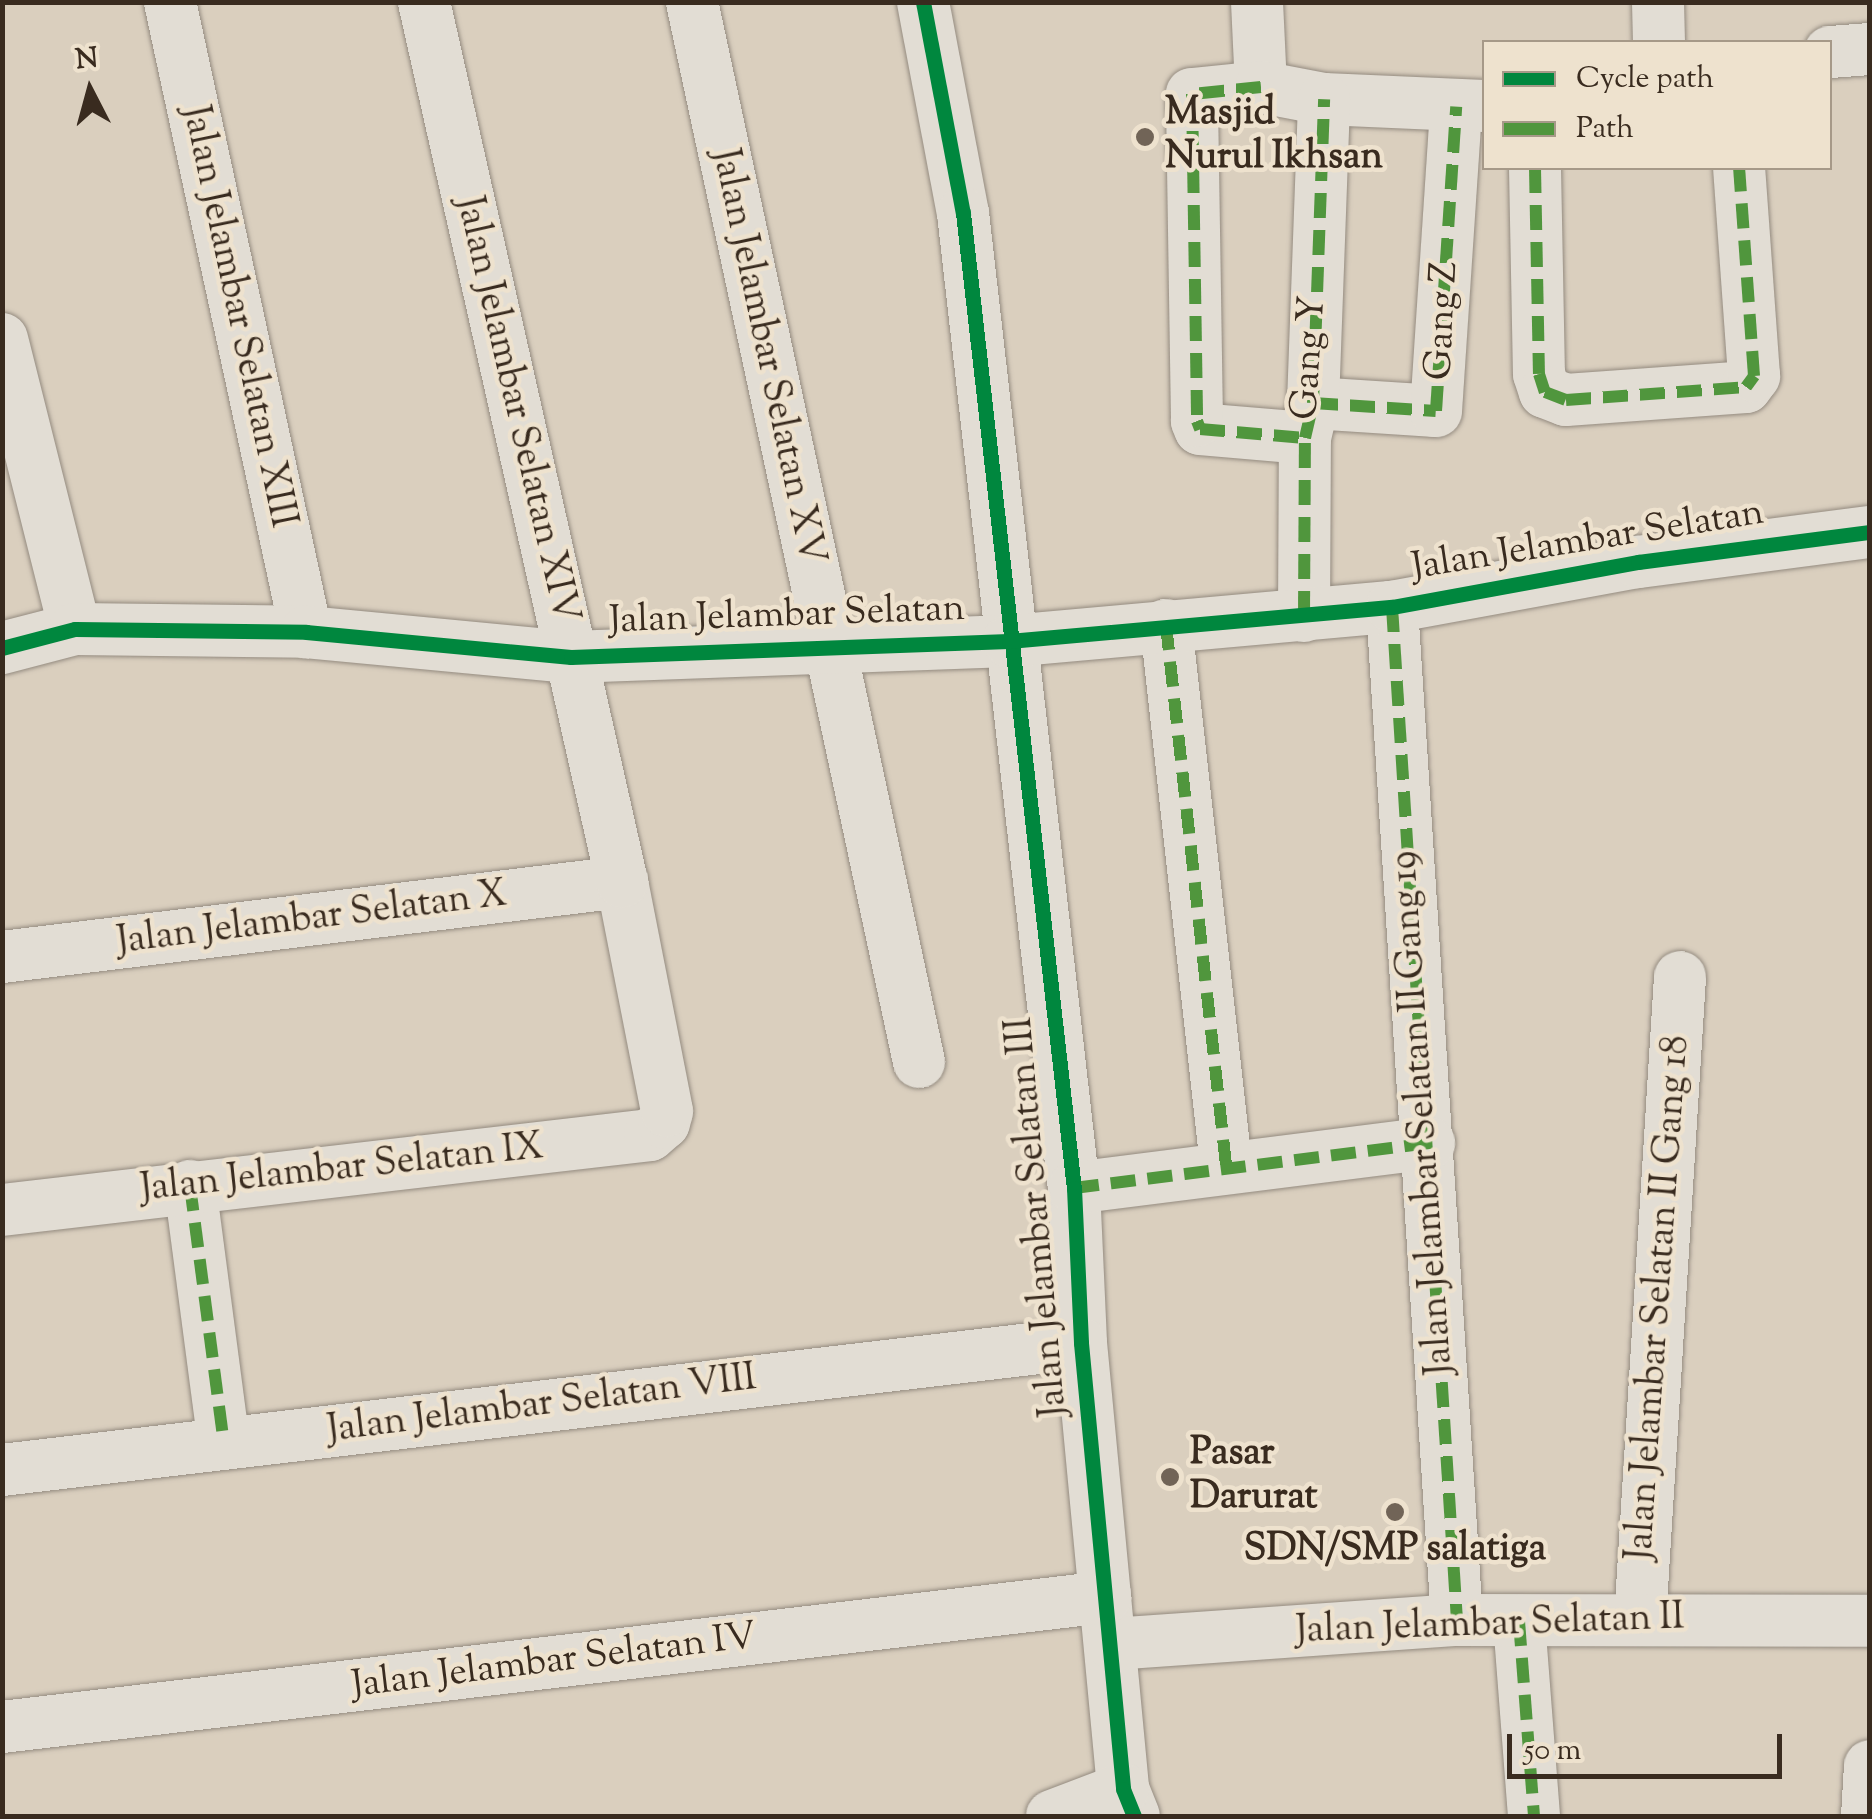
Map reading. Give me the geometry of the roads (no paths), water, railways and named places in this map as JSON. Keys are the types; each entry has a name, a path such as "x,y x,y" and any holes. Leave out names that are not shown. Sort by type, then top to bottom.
{"street":[{"name":"Jalan Jelambar Selatan XIII","path":"170,2 306,632"},
{"name":"Jalan Jelambar Selatan XIV","path":"424,2 622,882 667,1110"},
{"name":"Jalan Jelambar Selatan XV","path":"692,2 918,1062"},
{"name":"Jalan Jelambar Selatan III","path":"923,2 962,213 1074,1188 1082,1343 1128,1803"},
{"path":"1258,2 1261,87"},
{"path":"1658,2 1659,40"},
{"path":"1832,52 1870,49"},
{"path":"1309,421 1200,429 1197,421 1192,94 1261,87 1324,99 1470,106"},
{"name":"Gang Y","path":"1304,616 1324,99"},
{"name":"Gang Z","path":"1309,421 1436,411 1470,106"},
{"path":"1535,170 1539,374 1545,392 1566,400 1746,387 1754,376 1739,170"},
{"path":"2,339 75,629"},
{"name":"Jalan Jelambar Selatan","path":"2,648 75,629 306,632 571,657 1009,641 1392,607 1638,562 1870,532"},
{"name":"Jalan Jelambar Selatan II Gang 19","path":"1392,607 1457,1620"},
{"path":"1166,626 1226,1166"},
{"name":"Jalan Jelambar Selatan X","path":"2,957 622,882"},
{"name":"Jalan Jelambar Selatan II Gang 18","path":"1640,1620 1680,977"},
{"name":"Jalan Jelambar Selatan IX","path":"2,1210 650,1135 667,1110"},
{"path":"1074,1188 1429,1143"},
{"path":"190,1186 224,1443"},
{"name":"Jalan Jelambar Selatan VIII","path":"2,1470 1082,1343"},
{"name":"Jalan Jelambar Selatan II","path":"1108,1620 1870,1621"},
{"name":"Jalan Jelambar Selatan IV","path":"2,1727 1108,1620"},
{"path":"1519,1620 1534,1816"},
{"path":"1867,1816 1870,1766"},
{"path":"1052,1816 1128,1803"}],"place":[{"name":"Masjid Nurul Ikhsan","path":"1145,137"},
{"name":"Pasar Darurat","path":"1170,1477"},
{"name":"SDN/SMP salatiga","path":"1395,1512"}]}
